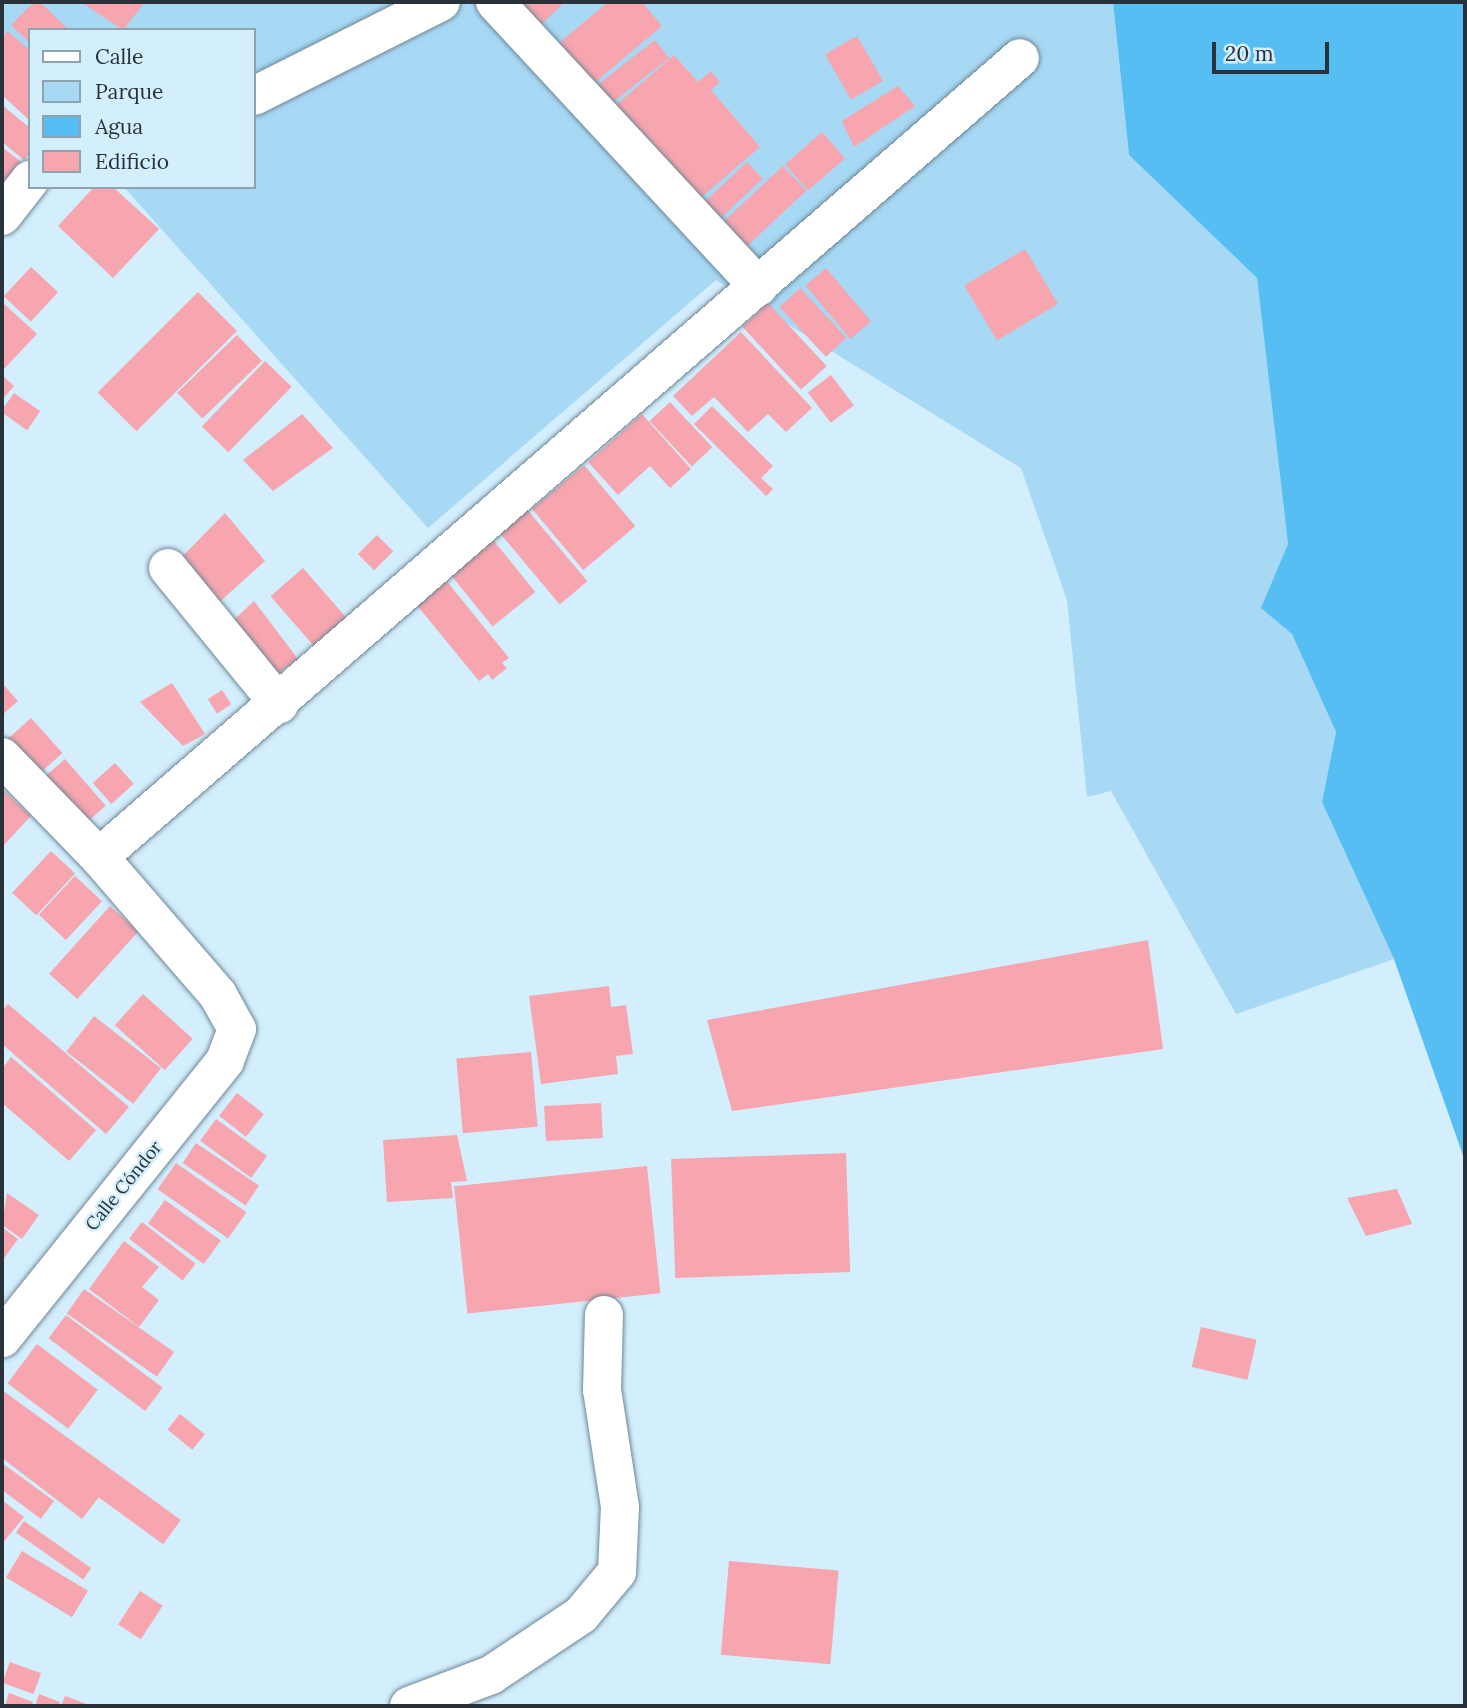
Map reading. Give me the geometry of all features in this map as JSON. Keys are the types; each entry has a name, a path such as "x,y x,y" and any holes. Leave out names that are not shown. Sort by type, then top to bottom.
{"street":[{"path":"256,95 441,2"},
{"path":"495,2 759,287"},
{"path":"2,757 99,857 279,704 1020,58"},
{"path":"2,216 28,183"},
{"path":"168,568 279,704"},
{"name":"Calle Cóndor","path":"2,1338 225,1061 237,1029 218,995 99,857"},
{"path":"409,1706 491,1675 581,1615 617,1572 620,1507 603,1390 604,1315"}],"green space":[{"path":"2,2 1113,2 1129,155 1257,278 1288,544 1262,607 1292,634 1336,732 1322,802 1394,959 1236,1014 1111,791 1087,797 1067,600 1021,468 716,280 428,528 126,189 256,189 256,28 28,28 28,80 2,50"}],"water":[{"path":"1113,2 1465,2 1465,1161 1394,959 1322,802 1336,732 1292,634 1261,608 1288,544 1257,278 1129,155"}],"building":[{"path":"34,2 40,2 67,28 28,28 28,41 11,25"},
{"path":"81,2 145,2 125,28 120,28"},
{"path":"524,2 565,2 535,30 517,13"},
{"path":"608,2 642,2 662,26 592,85 558,44"},
{"path":"8,31 28,49 28,119 2,95 2,38"},
{"path":"857,36 883,81 851,100 825,54"},
{"path":"655,40 669,58 609,105 595,87"},
{"path":"674,55 698,82 711,71 720,82 711,90 760,147 697,201 615,106"},
{"path":"898,86 915,106 854,147 842,121"},
{"path":"2,105 28,126 28,155 24,160 2,142"},
{"path":"822,132 845,158 808,191 785,164"},
{"path":"2,147 25,165 9,184 2,178"},
{"path":"747,162 763,179 716,222 700,206"},
{"path":"783,166 806,191 742,251 719,226"},
{"path":"92,189 115,189 159,229 113,278 58,226"},
{"path":"1025,249 1058,304 997,340 964,286"},
{"path":"31,267 58,292 31,321 4,296"},
{"path":"826,268 871,322 850,339 805,285"},
{"path":"800,288 846,338 826,357 780,307"},
{"path":"198,292 237,331 136,431 98,392"},
{"path":"2,302 37,334 4,369 2,366"},
{"path":"768,303 827,366 801,390 742,327"},
{"path":"741,332 812,408 786,432 768,414 748,432 714,397 692,416 673,396"},
{"path":"237,335 262,361 202,419 177,393"},
{"path":"265,361 292,387 228,452 202,426"},
{"path":"2,375 14,386 2,400"},
{"path":"831,375 854,405 831,423 808,392"},
{"path":"14,393 40,411 27,430 2,413"},
{"path":"670,402 712,447 692,466 650,421"},
{"path":"712,406 773,466 761,478 773,489 766,496 694,424"},
{"path":"302,414 333,448 273,491 243,460"},
{"path":"642,414 691,469 670,488 650,466 618,495 588,462"},
{"path":"584,465 635,526 583,570 532,509"},
{"path":"525,507 587,581 560,604 497,530"},
{"path":"225,513 265,561 214,607 170,569"},
{"path":"377,535 393,551 374,570 358,554"},
{"path":"490,536 535,592 493,627 447,571"},
{"path":"303,568 349,621 316,649 271,596"},
{"path":"445,579 509,658 502,663 507,668 492,680 488,674 479,681 415,603"},
{"path":"254,601 298,659 267,681 223,630"},
{"path":"2,683 18,701 2,715"},
{"path":"172,683 205,734 183,746 140,702"},
{"path":"222,690 231,704 217,714 208,699"},
{"path":"31,718 62,753 34,778 3,743"},
{"path":"65,759 106,806 77,831 36,784"},
{"path":"115,763 134,784 111,804 93,783"},
{"path":"2,789 31,816 2,847"},
{"path":"51,851 75,874 36,915 12,893"},
{"path":"75,876 102,901 66,940 39,915"},
{"path":"110,906 138,931 77,999 49,974"},
{"path":"1148,940 1163,1049 732,1111 707,1020"},
{"path":"609,986 611,1007 626,1005 633,1054 616,1056 618,1074 541,1084 529,996"},
{"path":"143,994 193,1039 165,1070 115,1025"},
{"path":"8,1004 129,1107 106,1134 2,1044 2,1011"},
{"path":"94,1016 161,1068 133,1104 66,1051"},
{"path":"531,1052 538,1127 463,1133 456,1059"},
{"path":"11,1057 96,1130 69,1161 2,1103 2,1069"},
{"path":"237,1093 264,1114 246,1137 219,1116"},
{"path":"601,1103 603,1138 546,1141 544,1106"},
{"path":"216,1119 267,1156 251,1178 200,1141"},
{"path":"457,1135 467,1181 451,1182 453,1198 387,1202 383,1140"},
{"path":"196,1143 259,1185 246,1205 183,1163"},
{"path":"846,1153 850,1272 675,1278 671,1159"},
{"path":"176,1163 246,1212 228,1239 158,1189"},
{"path":"647,1166 660,1293 467,1314 454,1186"},
{"path":"1397,1189 1412,1224 1366,1236 1347,1198"},
{"path":"7,1193 39,1215 22,1239 2,1225"},
{"path":"165,1200 221,1241 204,1264 148,1223"},
{"path":"142,1222 196,1264 183,1280 129,1239"},
{"path":"2,1227 18,1239 2,1261"},
{"path":"124,1241 159,1267 142,1287 159,1300 139,1327 89,1289"},
{"path":"84,1289 174,1352 157,1377 67,1314"},
{"path":"66,1315 163,1388 145,1411 49,1338"},
{"path":"1201,1327 1257,1340 1247,1380 1192,1367"},
{"path":"37,1344 98,1390 68,1429 8,1383"},
{"path":"2,1390 181,1520 163,1544 2,1427"},
{"path":"180,1414 205,1434 192,1450 167,1430"},
{"path":"2,1422 99,1497 82,1519 2,1458"},
{"path":"2,1463 54,1501 41,1519 2,1490"},
{"path":"2,1500 24,1517 2,1544"},
{"path":"24,1521 91,1568 83,1580 16,1532"},
{"path":"22,1551 88,1591 72,1617 6,1578"},
{"path":"729,1561 839,1571 830,1664 721,1655"},
{"path":"140,1591 163,1606 141,1639 118,1625"},
{"path":"10,1662 41,1673 33,1694 2,1683"},
{"path":"9,1693 33,1702 31,1706 5,1706"},
{"path":"39,1694 60,1702 58,1706 35,1706"},
{"path":"65,1696 92,1706 61,1706"}]}
